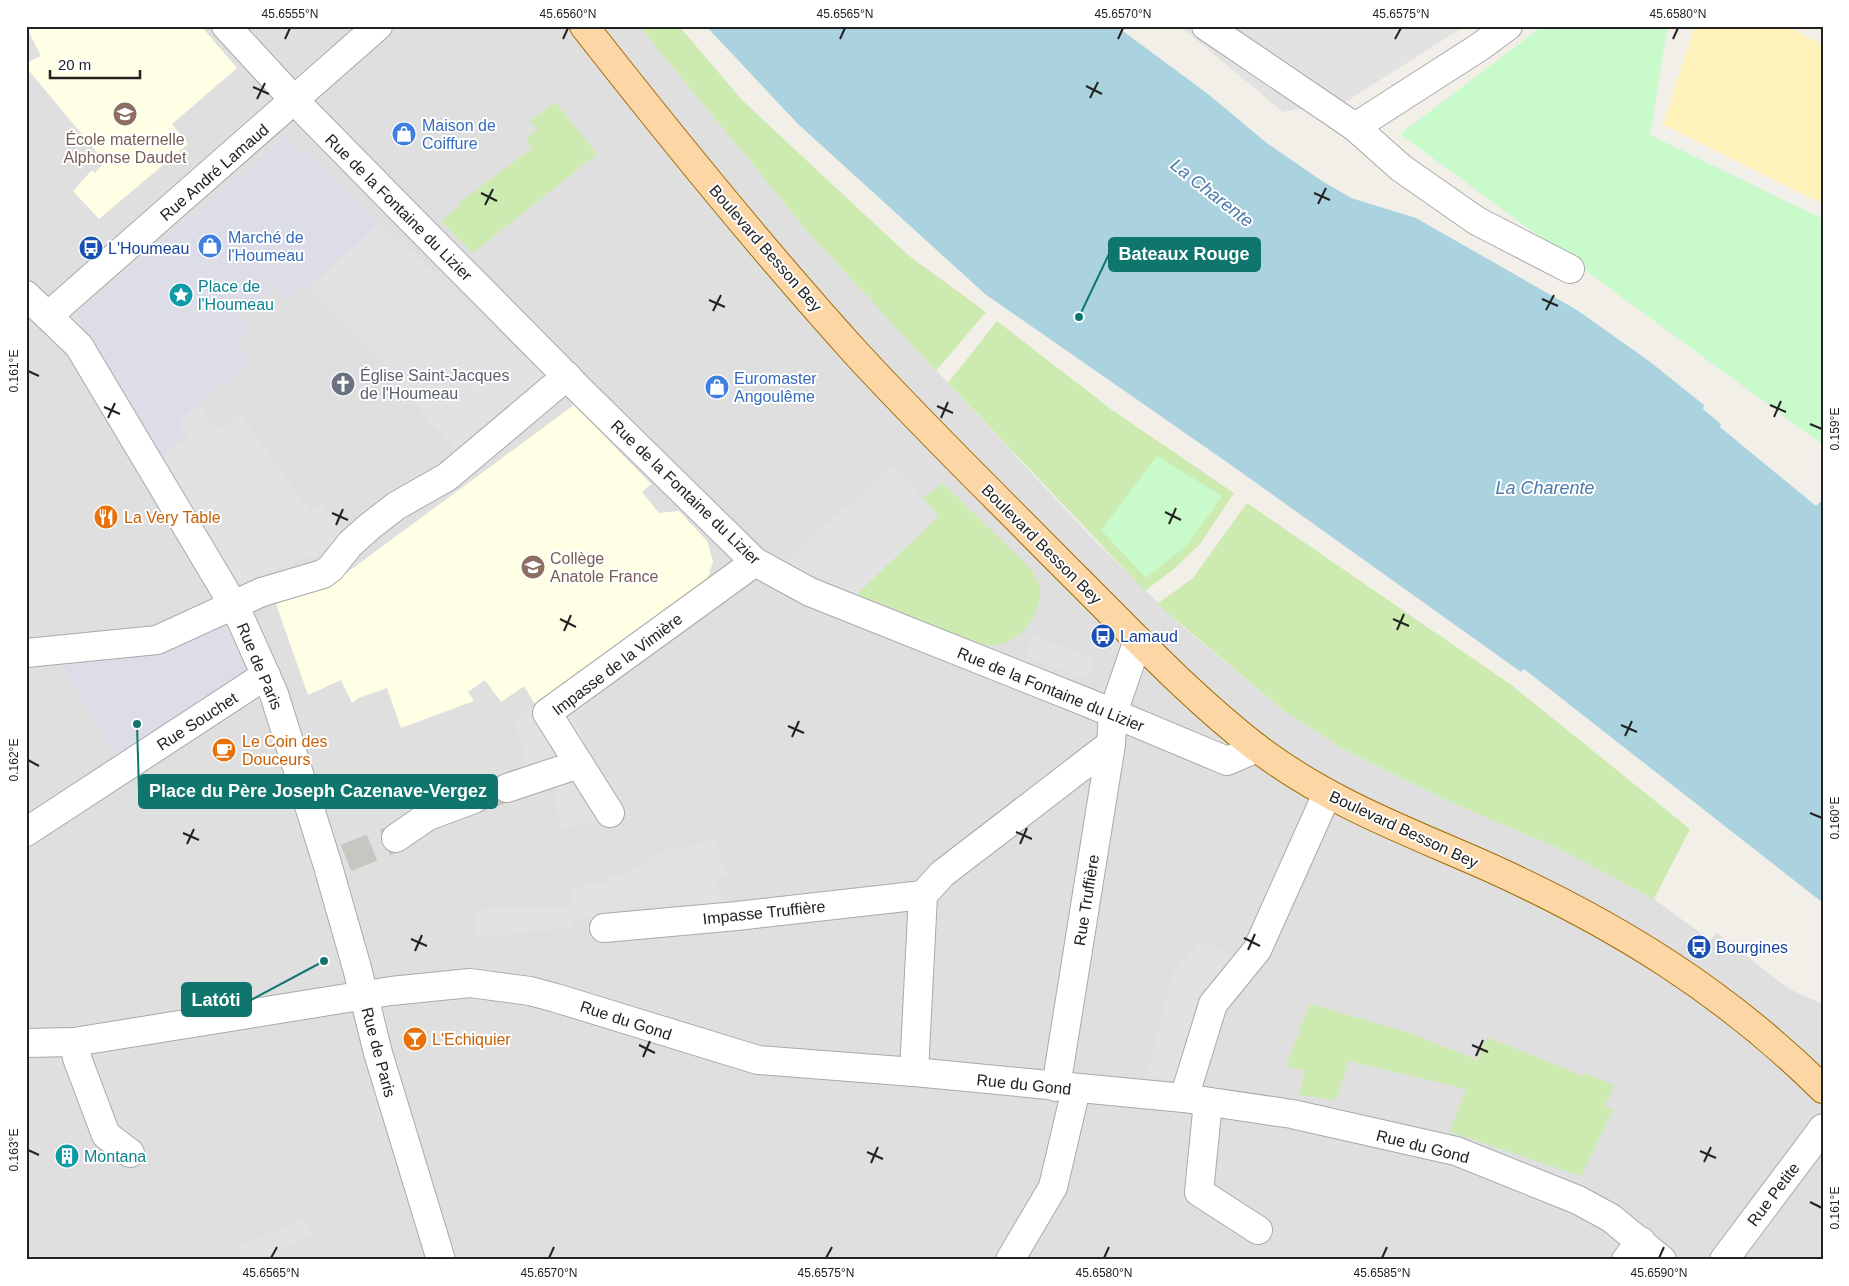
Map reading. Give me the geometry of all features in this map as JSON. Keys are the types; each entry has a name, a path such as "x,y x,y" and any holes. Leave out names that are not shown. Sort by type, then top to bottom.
{"main road":[{"name":"Boulevard Besson Bey","path":"584,26 676,144 854,351 966,470 1192,694 1257,748 1302,780 1357,810 1495,870 1601,922 1655,954 1718,998 1797,1064 1823,1089"}],"street":[{"name":"Rue de la Fontaine du Lizier","path":"226,26 295,101 567,376 755,562 810,592 1113,713 1227,761 1257,748"},
{"name":"Rue André Lamaud","path":"48,316 295,101 378,26"},
{"path":"1206,26 1355,127 1402,168 1477,221 1570,269"},
{"path":"1355,127 1481,46 1508,26"},
{"name":"Rue de Paris","path":"26,295 79,346 233,606 266,675 336,861 378,1053 441,1260"},
{"path":"26,654 157,640 262,592 323,574 331,568 350,544 369,527 396,506 448,477 567,376"},
{"name":"Impasse de la Vimière","path":"610,813 548,713 755,562"},
{"name":"Rue Truffière","path":"1010,1260 1053,1187 1111,744 1113,713 1138,640"},
{"name":"Rue Souchet","path":"26,832 266,675"},
{"path":"914,1072 923,895 942,874 1111,744"},
{"path":"507,788 579,764"},
{"path":"1258,1230 1198,1192 1196,1100 1213,1004 1257,950 1328,794"},
{"path":"396,838 428,816 474,799"},
{"name":"Impasse Truffière","path":"604,928 737,916 923,895"},
{"name":"Rue du Gond","path":"26,1043 74,1042 364,995 470,983 484,984 530,991 556,998 758,1060 914,1072 1196,1100 1292,1114 1456,1151 1578,1200 1611,1218 1634,1250 1662,1260"},
{"path":"74,1042 77,1058 106,1135 130,1153"},
{"name":"Rue Petite","path":"1724,1260 1823,1128"}],"shaded area":[{"path":"26,26 639,26 808,232 1091,537 1183,627 1283,710 1340,747 1457,805 1558,848 1654,899 1710,940 1717,933 1789,989 1823,1004 1823,1260 26,1260"},
{"name":"École maternelle Alphonse Daudet","path":"26,26 201,26 237,68 172,124 188,144 99,219 73,191 92,170 95,173 105,162 26,67 26,63 41,56"},
{"path":"1180,26 1465,26 1347,101 1283,112"},
{"name":"Place de l'Houmeau","path":"287,137 380,223 304,291 300,286 286,298 276,286 240,316 250,328 237,338 240,343 238,345 246,355 249,353 255,360 178,420 188,438 159,456 76,313"},
{"path":"380,223 543,374 459,450 427,419 380,359 308,288"},
{"path":"198,405 218,430 237,415 242,416 311,513 322,504 343,536 319,554 233,585 159,456 188,438 178,420"},
{"name":"Collège Anatole France","path":"574,405 651,484 642,492 659,513 679,511 707,541 713,561 707,581 640,632 535,704 524,686 501,702 485,680 468,692 474,701 401,728 387,688 359,698 352,703 341,680 308,695 276,604 330,585"},
{"path":"894,465 938,516 857,594 782,563"},
{"path":"219,626 230,634 244,658 246,673 120,762 57,660"},
{"path":"1033,635 1094,659 1087,679 1025,655"},
{"path":"571,678 589,704 572,717 584,737 582,739 616,793 621,805 598,821 561,829 553,783 527,774 520,737 513,721"},
{"path":"716,839 726,876 714,877 725,902 648,904 570,922 574,929 523,931 510,934 509,939 476,935 475,910 573,906 571,888 608,882 607,876 626,873 671,847 675,850"},
{"path":"1203,942 1235,956 1199,994 1175,1079 1146,1078 1172,973"},
{"path":"304,1217 312,1234 267,1255 269,1260 243,1260 238,1248"}],"green space":[{"path":"639,26 679,26 742,100 908,255 986,312 936,371 808,232"},
{"path":"1543,26 1659,26 1667,30 1650,135 1823,219 1823,445 1400,134"},
{"path":"555,102 597,154 473,253 441,221 460,206 460,202 531,149 526,139 538,129 530,121"},
{"path":"997,321 1112,410 1234,493 1200,544 1175,568 1145,591 948,383"},
{"path":"1157,456 1222,496 1188,544 1146,578 1101,530"},
{"path":"943,483 1032,570 1039,583 1039,599 1031,621 1015,638 1005,643 994,646 982,645 857,594 938,517 923,498"},
{"path":"1247,503 1510,684 1690,829 1654,899 1558,848 1457,805 1340,747 1283,710 1157,604 1193,578"},
{"path":"1310,1004 1410,1033 1477,1060 1487,1037 1583,1076 1584,1073 1614,1085 1605,1106 1613,1110 1581,1176 1450,1132 1466,1089 1349,1061 1336,1100 1299,1095 1305,1071 1286,1066"}],"sand":[{"path":"1695,26 1787,26 1823,45 1823,204 1663,124"}],"water":[{"name":"La Charente","path":"706,26 1116,26 1208,94 1268,144 1322,181 1351,198 1416,218 1577,310 1649,361 1704,405 1703,409 1721,424 1720,427 1816,506 1820,502 1823,504 1823,903 1524,669 1521,672 1231,465 985,294 798,124"}],"tunnel":[{"path":"474,799 507,788"},
{"path":"346,858 396,838"}],"place":[{"name":"École maternelle Alphonse Daudet","path":"125,114"},
{"name":"Maison de Coiffure","path":"404,134"},
{"name":"Marché de l'Houmeau","path":"210,246"},
{"name":"L'Houmeau","path":"91,248"},
{"name":"Place de l'Houmeau","path":"181,295"},
{"name":"Bateaux Rouge","path":"1079,317"},
{"name":"Église Saint-Jacques de l'Houmeau","path":"343,384"},
{"name":"Euromaster Angoulême","path":"717,387"},
{"name":"La Very Table","path":"106,517"},
{"name":"Collège Anatole France","path":"533,567"},
{"name":"Lamaud","path":"1103,636"},
{"name":"Place du Père Joseph Cazenave-Vergez","path":"137,724"},
{"name":"Le Coin des Douceurs","path":"224,750"},
{"name":"Bourgines","path":"1699,947"},
{"name":"Latóti","path":"324,961"},
{"name":"L'Echiquier","path":"415,1039"},
{"name":"Montana","path":"67,1156"}]}
